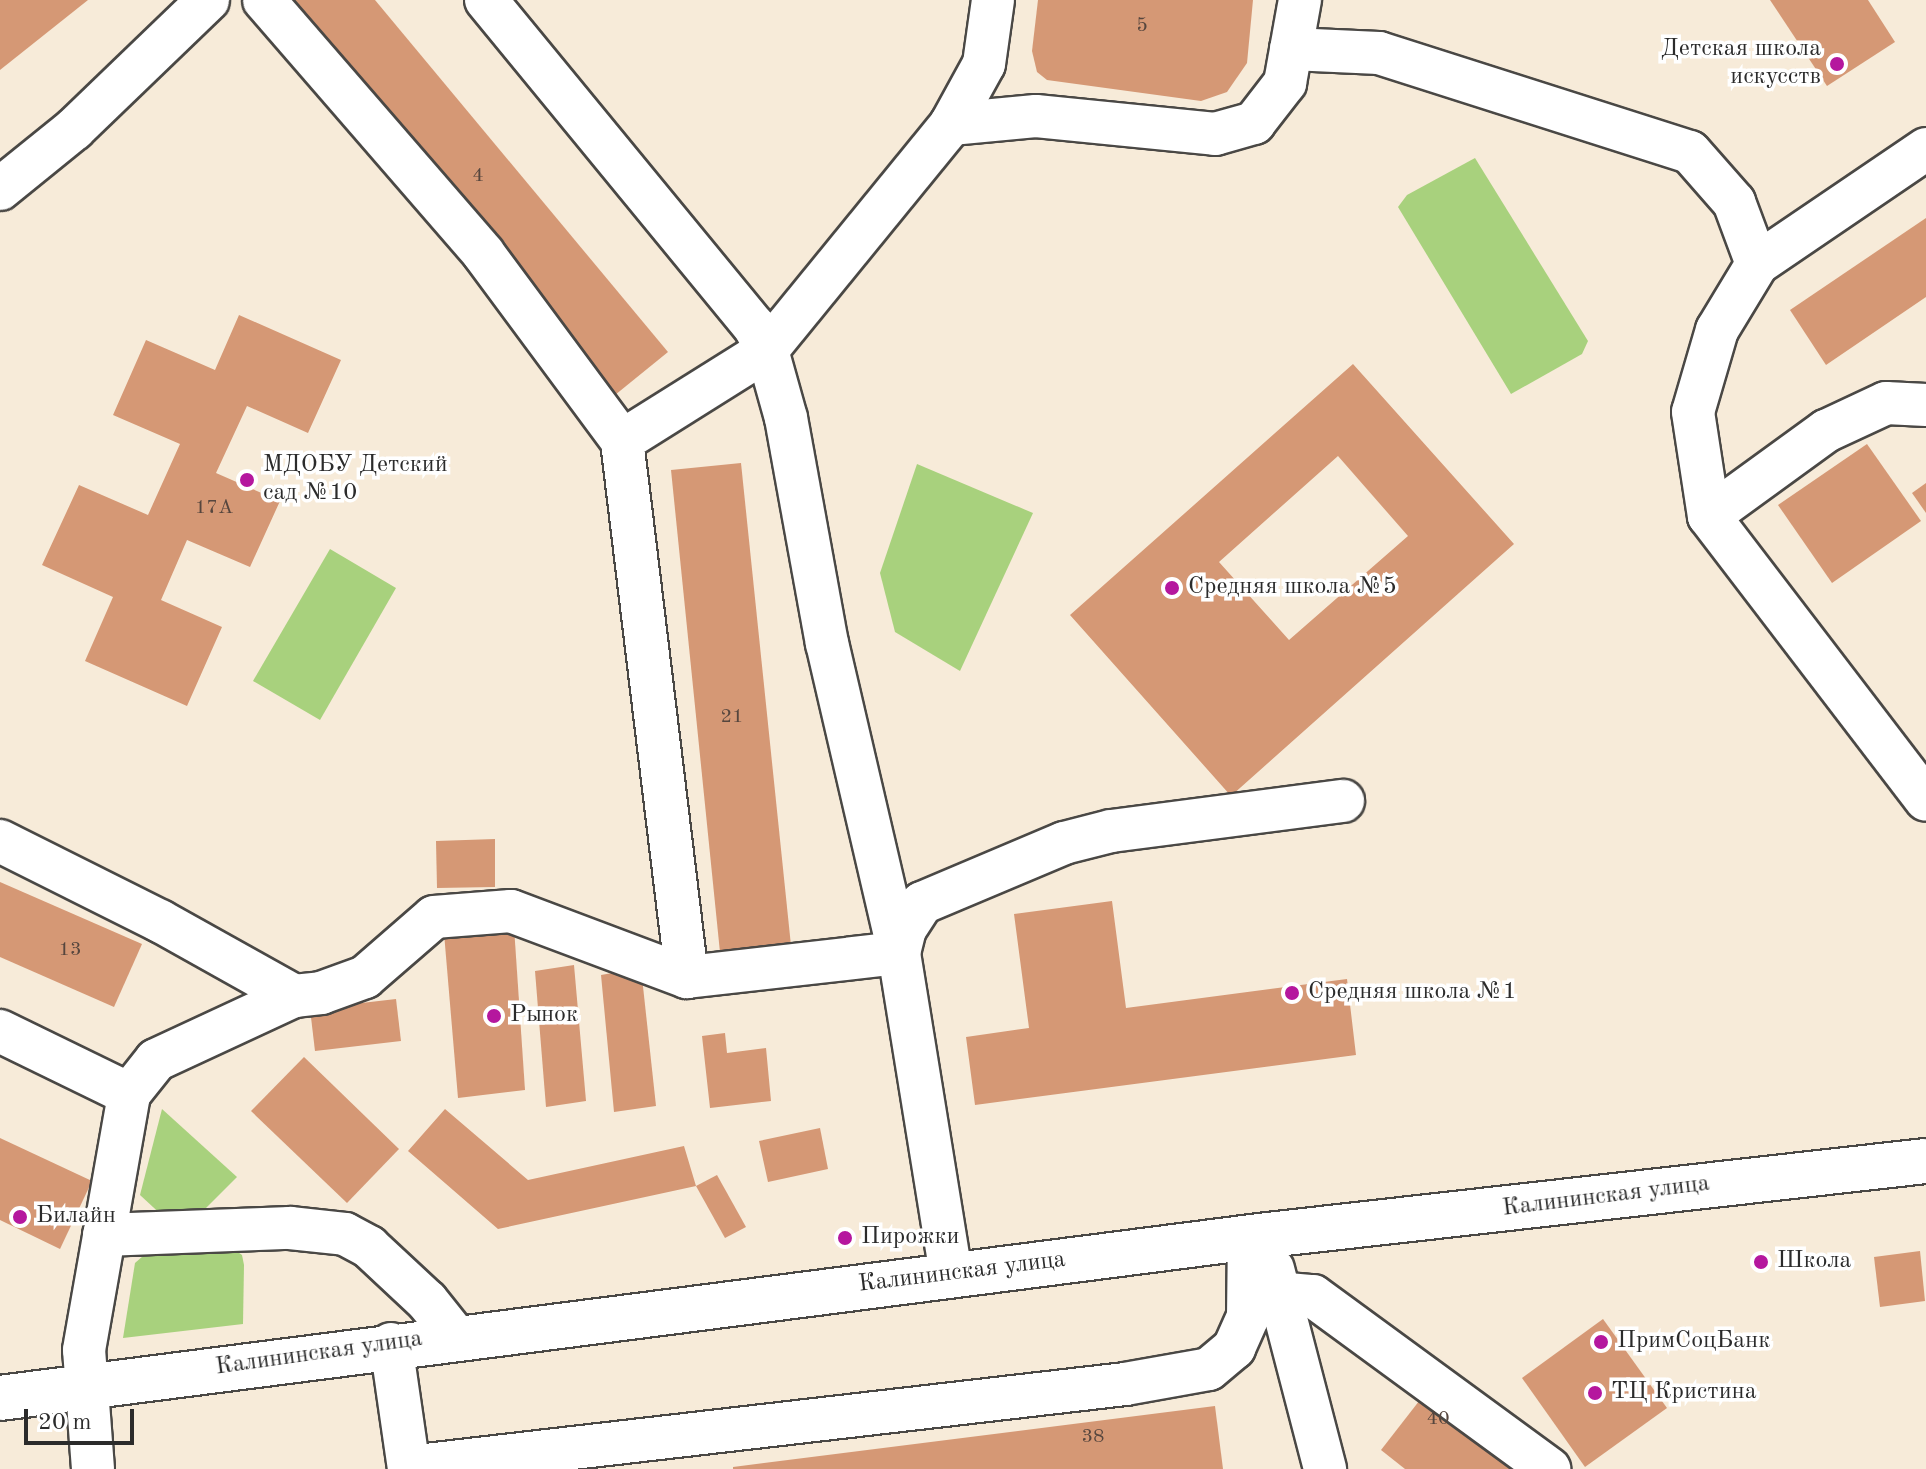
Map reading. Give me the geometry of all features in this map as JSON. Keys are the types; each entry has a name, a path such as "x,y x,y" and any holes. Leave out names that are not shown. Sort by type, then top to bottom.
{"main road":[{"name":"Калининская улица","path":"0,1398 391,1344 1259,1236 1926,1161"}],"lane":[{"path":"0,189 74,129 208,0"},
{"path":"264,0 483,253 622,441 687,977"},
{"path":"486,0 754,326 767,350 786,418 827,643 899,953 951,1275"},
{"path":"622,441 767,350 951,124 984,64 993,0"},
{"path":"951,124 1036,116 1215,134 1254,123 1285,83 1300,0"},
{"path":"1291,49 1379,53 1690,152 1734,202 1757,264"},
{"path":"1926,149 1757,264 1717,330 1693,412 1709,516 1926,800"},
{"path":"1709,516 1826,431 1886,403 1926,405"},
{"path":"899,953 905,929 922,903 1064,843 1111,831 1343,801"},
{"path":"0,841 160,921 294,996"},
{"path":"93,1469 84,1386 104,1235 129,1094 156,1060 294,996 321,993 365,977 434,917 511,911 687,977 899,953"},
{"path":"0,1031 129,1094"},
{"path":"104,1235 290,1228 345,1234 369,1247 427,1301 455,1336"},
{"path":"1259,1236 1325,1469"},
{"path":"391,1344 409,1468 1125,1384 1209,1369 1234,1348 1248,1317 1259,1236"},
{"path":"1276,1293 1313,1296 1549,1469"}],"green space":[{"path":"1475,158 1588,341 1582,354 1511,394 1398,207 1407,195"},
{"path":"917,464 1033,513 960,671 895,632 880,573"},
{"path":"330,549 396,588 320,720 253,681"},
{"path":"162,1109 237,1177 200,1214 167,1220 140,1195"},
{"path":"228,1245 242,1255 244,1265 243,1324 123,1338 135,1263 143,1256"}],"building":[{"path":"0,0 88,0 0,70"},
{"path":"287,0 375,0 668,352 615,395"},
{"path":"1038,0 1253,0 1247,63 1227,92 1201,101 1047,80 1037,72 1032,51"},
{"name":"Детская школа искусств","path":"1770,0 1868,0 1895,42 1827,86"},
{"path":"1926,218 1926,297 1826,365 1790,310"},
{"path":"239,315 341,360 308,433 247,406 216,473 280,501 250,567 187,540 161,600 222,627 187,706 85,661 113,597 42,565 79,485 148,515 180,444 113,415 146,340 215,370"},
{"name":"Средняя школа №5","path":"1353,364 1514,544 1231,796 1070,615","holes":["1338,456 1408,536 1289,640 1219,562"]},
{"path":"1867,444 1921,521 1832,583 1778,505"},
{"path":"741,463 793,965 722,972 671,470"},
{"path":"1926,483 1926,513 1912,493"},
{"path":"495,839 495,887 437,888 436,841"},
{"path":"0,882 142,944 114,1007 0,957"},
{"name":"Средняя школа №1","path":"1112,901 1126,1008 1347,979 1356,1055 975,1105 966,1037 1029,1028 1014,914"},
{"path":"514,927 525,1090 458,1098 444,933"},
{"path":"574,965 586,1101 546,1107 535,971"},
{"path":"641,968 656,1106 614,1112 601,975"},
{"path":"396,999 401,1041 315,1051 310,1009"},
{"path":"725,1033 727,1053 766,1048 771,1101 710,1108 702,1036"},
{"path":"304,1057 399,1149 347,1203 251,1111"},
{"path":"445,1109 528,1180 684,1146 696,1186 498,1229 408,1151"},
{"path":"820,1128 828,1169 768,1182 759,1141"},
{"path":"0,1138 92,1181 60,1249 0,1220"},
{"path":"717,1175 746,1227 725,1238 696,1186"},
{"path":"1920,1251 1925,1301 1880,1307 1874,1257"},
{"name":"ТЦ Кристина","path":"1603,1319 1667,1408 1585,1467 1522,1378"},
{"path":"1430,1387 1535,1469 1405,1469 1381,1450"},
{"path":"1215,1406 1223,1469 733,1469 733,1467"}],"place":[{"name":"Детская школа искусств","path":"1837,64"},
{"name":"МДОБУ Детский сад №10","path":"247,480"},
{"name":"Средняя школа №5","path":"1172,588"},
{"name":"Средняя школа №1","path":"1292,993"},
{"name":"Рынок","path":"494,1016"},
{"name":"Билайн","path":"20,1217"},
{"name":"Пирожки","path":"845,1238"},
{"name":"Школа","path":"1761,1262"},
{"name":"ПримСоцБанк","path":"1601,1342"},
{"name":"ТЦ Кристина","path":"1595,1393"}]}
